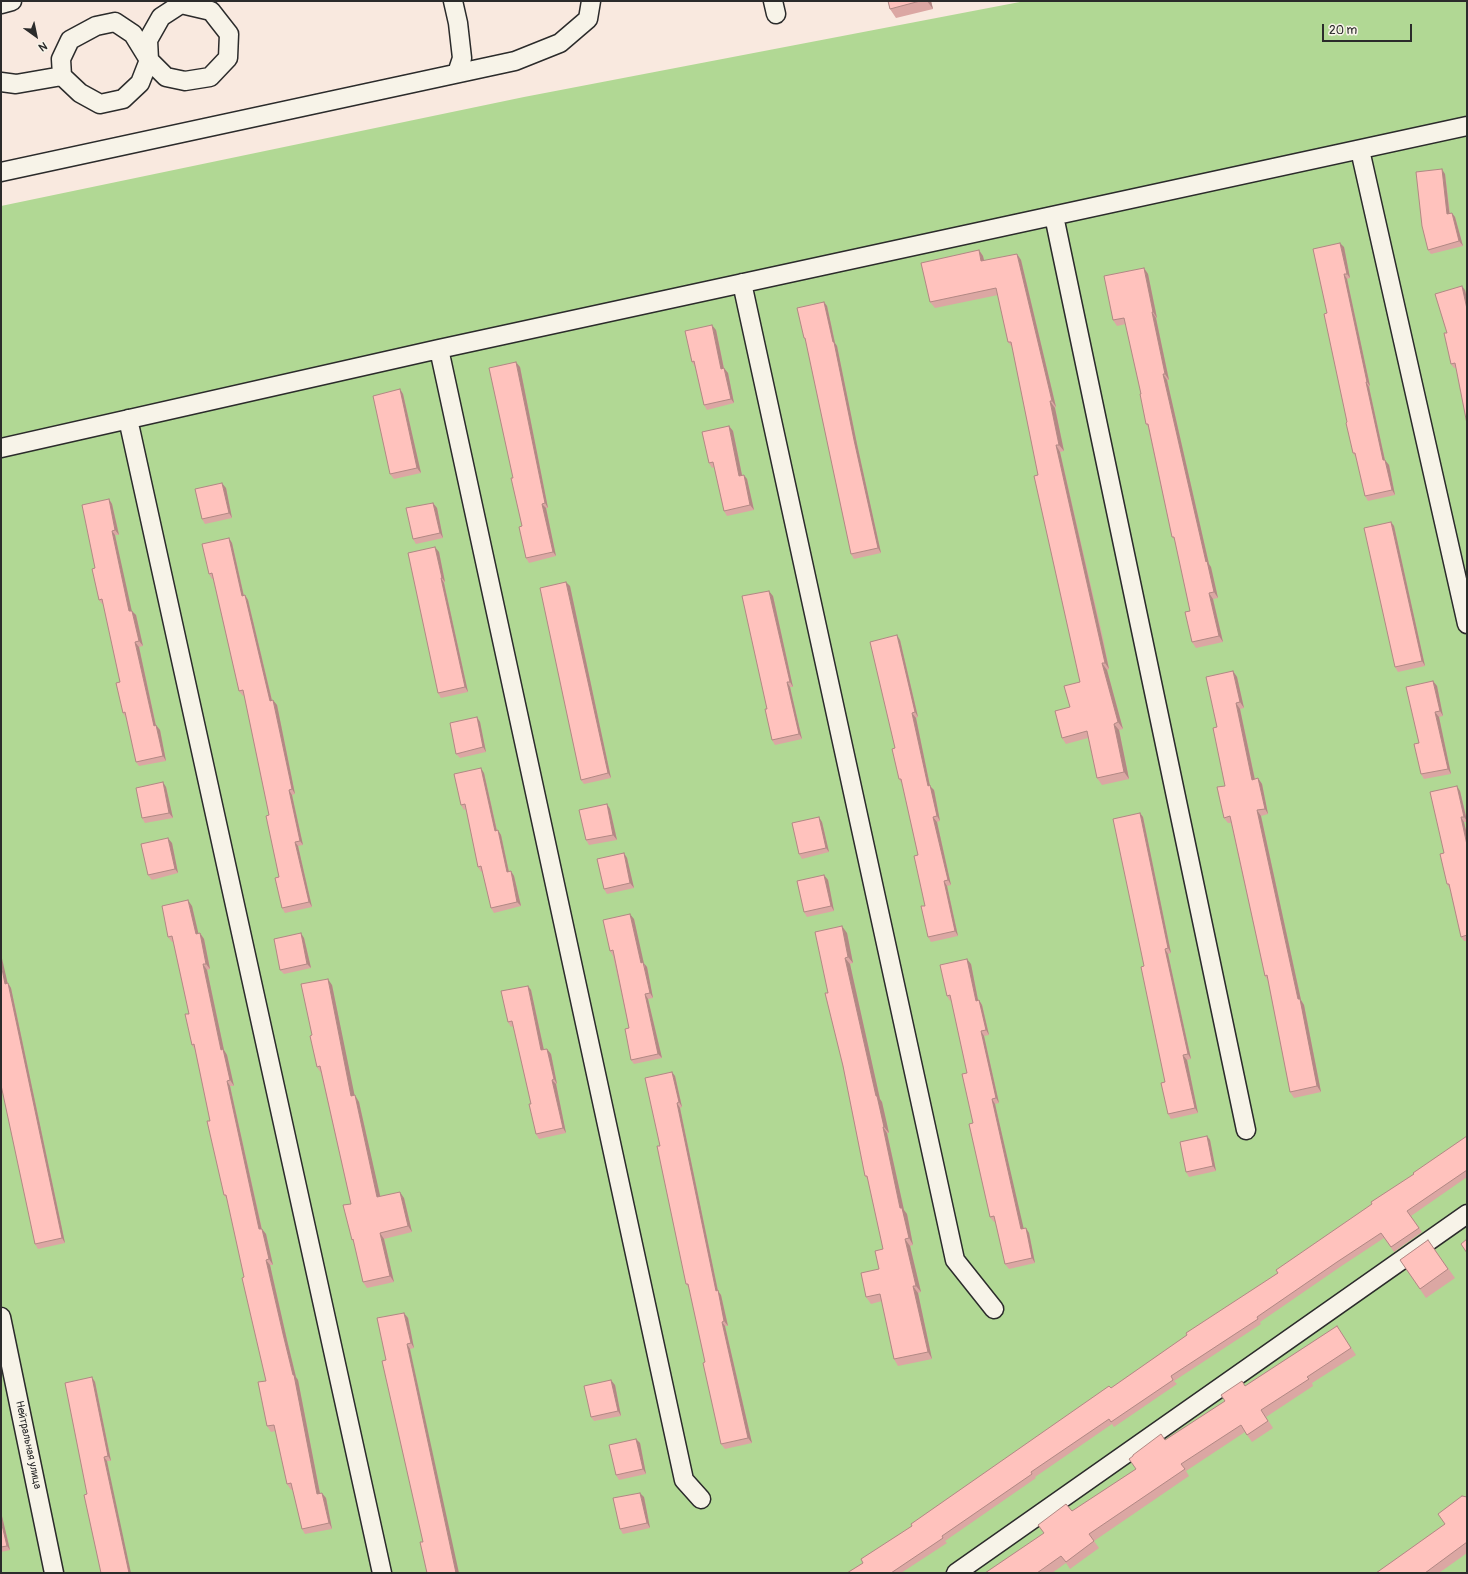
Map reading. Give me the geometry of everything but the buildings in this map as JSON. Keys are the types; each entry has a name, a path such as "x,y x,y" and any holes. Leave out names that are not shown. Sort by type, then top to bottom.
{"lane":[{"path":"1,4 12,1"},
{"path":"453,1 458,23 462,58 457,73"},
{"path":"1,172 515,60 560,43 588,19 591,1"},
{"path":"149,60 140,83 123,99 100,104 80,93 62,76 61,59 70,40 96,26 115,22 132,34 149,60 166,78 185,81 210,77 228,58 229,34 211,11 181,4 161,17 148,40 149,60"},
{"path":"1,82 16,84 62,76"},
{"path":"1,448 439,349 1467,126"},
{"path":"1360,150 1467,624"},
{"path":"1054,216 1246,1130"},
{"path":"742,283 956,1260 994,1309"},
{"path":"439,349 684,1480 701,1500"},
{"path":"128,419 382,1573"},
{"path":"956,1573 1467,1214"},
{"name":"Нейтральная улица","path":"1,1317 54,1573"}],"green space":[{"path":"1025,1 1467,1 1467,1573 1,1573 1,206 524,97"}]}
